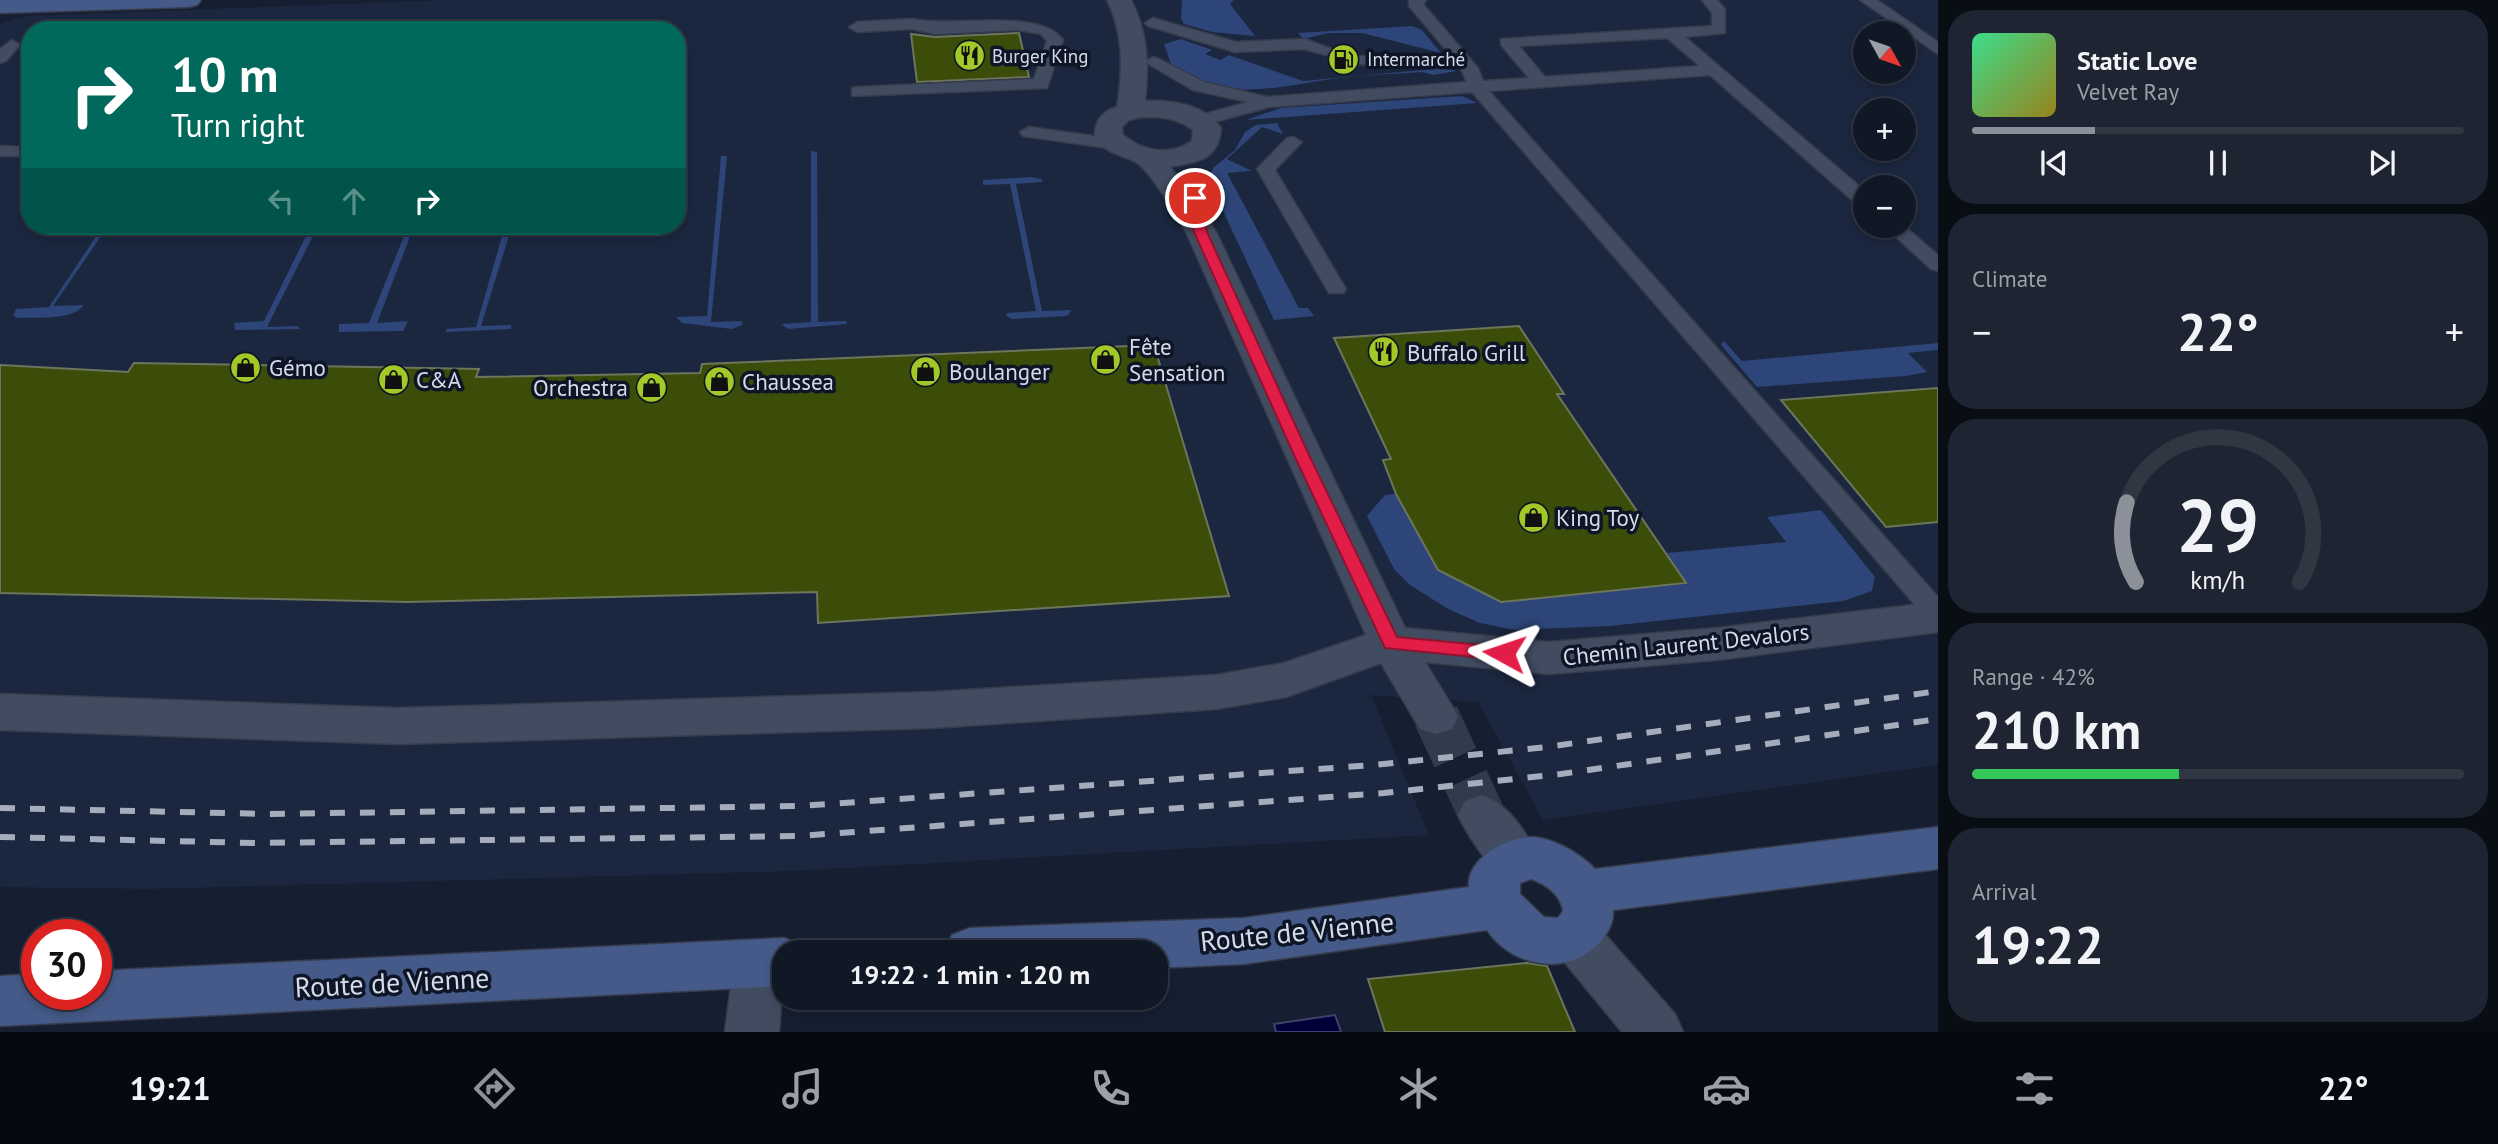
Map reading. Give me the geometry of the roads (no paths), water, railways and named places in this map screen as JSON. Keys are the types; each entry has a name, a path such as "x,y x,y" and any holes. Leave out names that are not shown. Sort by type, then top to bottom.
{"street":[{"path":"0,6 189,0"},
{"path":"1119,0 1126,11 1144,17"},
{"path":"0,15 28,5"},
{"path":"1144,17 1153,62 1168,109"},
{"path":"1118,127 1137,75 1144,17"},
{"path":"1118,127 1168,109 1200,121 1207,128 1209,136 1206,144 1187,155 1147,157"},
{"path":"1118,127 1181,199 1201,232 1301,455 1391,643 1436,716"},
{"path":"1187,155 1201,232"},
{"name":"Chemin Laurent Devalors","path":"1391,643 1549,658 1717,644 1938,615"},
{"path":"0,712 398,726 932,710 1216,692 1286,680 1391,643"},
{"path":"1482,815 1516,860"},
{"path":"1656,1032 1579,914 1561,868 1531,858 1505,864 1493,882 1497,906 1517,929 1533,937 1563,942 1579,914 1938,848"},
{"name":"Route de Vienne","path":"1168,944 1244,941 1497,906"},
{"path":"752,1032 772,963"},
{"name":"Route de Vienne","path":"0,1001 772,963"}],"lane":[{"path":"1709,0 1715,0"},
{"path":"1541,82 1507,42 1720,30 1720,12 1709,0"},
{"path":"1867,0 1938,49"},
{"path":"1416,2 1472,71 1476,86 1938,615"},
{"path":"1144,17 1235,47 1305,44 1326,50"},
{"path":"857,27 912,24 935,29 1034,27 1046,31 1055,40 1041,84 1033,91 1018,96 970,96 952,88 858,92"},
{"path":"1669,31 1853,191"},
{"path":"0,58 12,45"},
{"path":"1357,61 1465,62"},
{"path":"1153,62 1199,86 1268,102"},
{"path":"1200,121 1268,102 1713,70"},
{"path":"1293,142 1266,169 1336,289"},
{"path":"0,151 21,150"},
{"path":"1907,238 1938,265"}],"tunnel":[{"path":"1436,716 1482,815"}],"railway":[{"path":"0,808 269,814 801,806 1374,765 1547,747 1938,691"},
{"path":"0,837 255,843 799,836 1384,793 1561,774 1938,719"}],"place":[{"name":"Burger King","path":"969,56"},
{"name":"Intermarché","path":"1344,59"},
{"name":"Buffalo Grill","path":"1384,352"},
{"name":"Fête Sensation","path":"1106,359"},
{"name":"Gémo","path":"246,367"},
{"name":"Boulanger","path":"926,371"},
{"name":"C&A","path":"393,379"},
{"name":"Chaussea","path":"719,381"},
{"name":"Orchestra","path":"651,387"},
{"name":"King Toy","path":"1533,517"}]}
